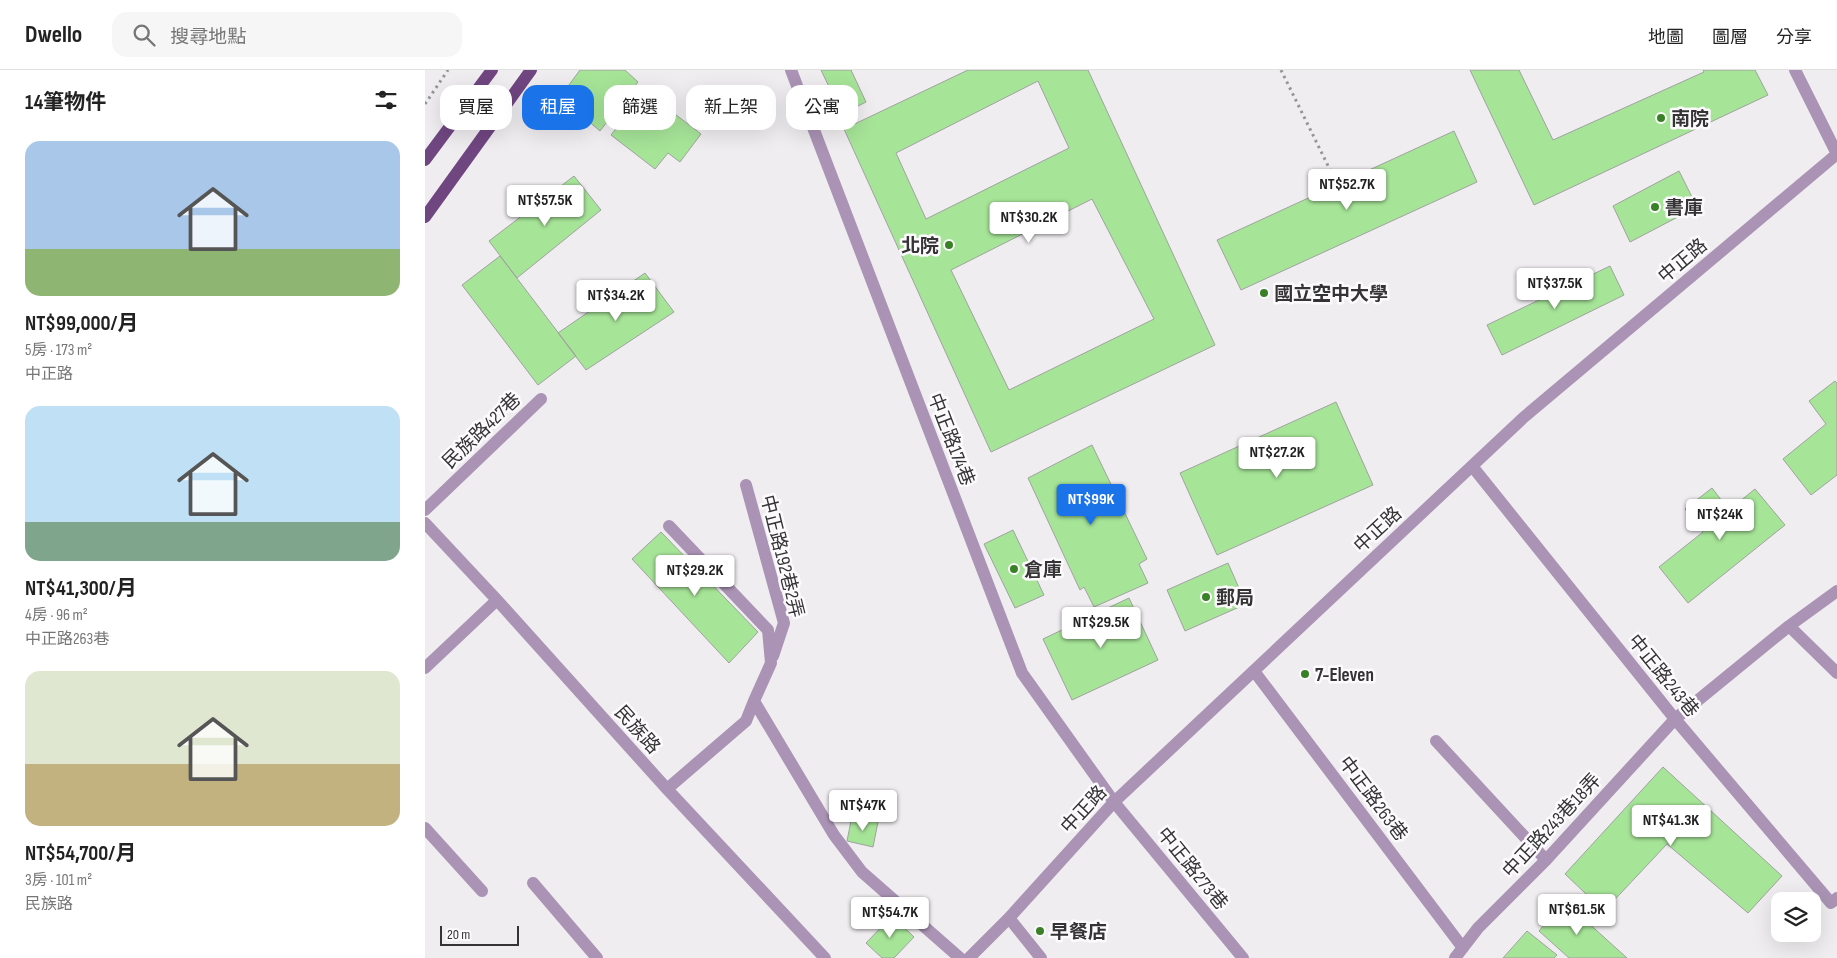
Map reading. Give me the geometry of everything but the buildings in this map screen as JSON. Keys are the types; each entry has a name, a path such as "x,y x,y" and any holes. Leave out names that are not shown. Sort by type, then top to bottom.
{"main road":[{"path":"425,160 492,70"},
{"path":"425,217 531,70"}],"street":[{"name":"中正路174巷","path":"791,70 1022,673 1114,802"},
{"path":"1795,70 1837,154"},
{"name":"中正路","path":"969,958 1009,918 1114,802 1523,418 1837,154"},
{"name":"民族路427巷","path":"425,510 541,399"},
{"name":"中正路243巷","path":"1473,466 1675,719 1834,900"},
{"name":"中正路192巷2弄","path":"667,789 746,721 771,663 784,623 747,485"},
{"name":"民族路","path":"425,523 667,789 825,958"},
{"path":"669,526 768,630 771,663"},
{"name":"中正路243巷18弄","path":"1459,953 1478,928 1546,860 1675,719 1789,626 1837,591"},
{"path":"425,668 497,600"},
{"path":"1789,626 1837,673"},
{"name":"中正路263巷","path":"1254,671 1459,953"},
{"path":"753,701 834,835 862,872 960,958"},
{"path":"1436,741 1546,860"},
{"name":"中正路273巷","path":"1114,802 1243,958"},
{"path":"425,828 482,890"},
{"path":"533,883 597,958"},
{"path":"1009,918 1041,958"}],"path":[{"path":"425,104 448,70"},
{"path":"1281,70 1337,184"}],"place":[{"name":"南院","path":"1661,118"},
{"name":"書庫","path":"1655,207"},
{"name":"北院","path":"949,245"},
{"name":"國立空中大學","path":"1264,293"},
{"name":"倉庫","path":"1014,569"},
{"name":"郵局","path":"1206,597"},
{"name":"7-Eleven","path":"1305,674"},
{"name":"早餐店","path":"1040,931"}]}
